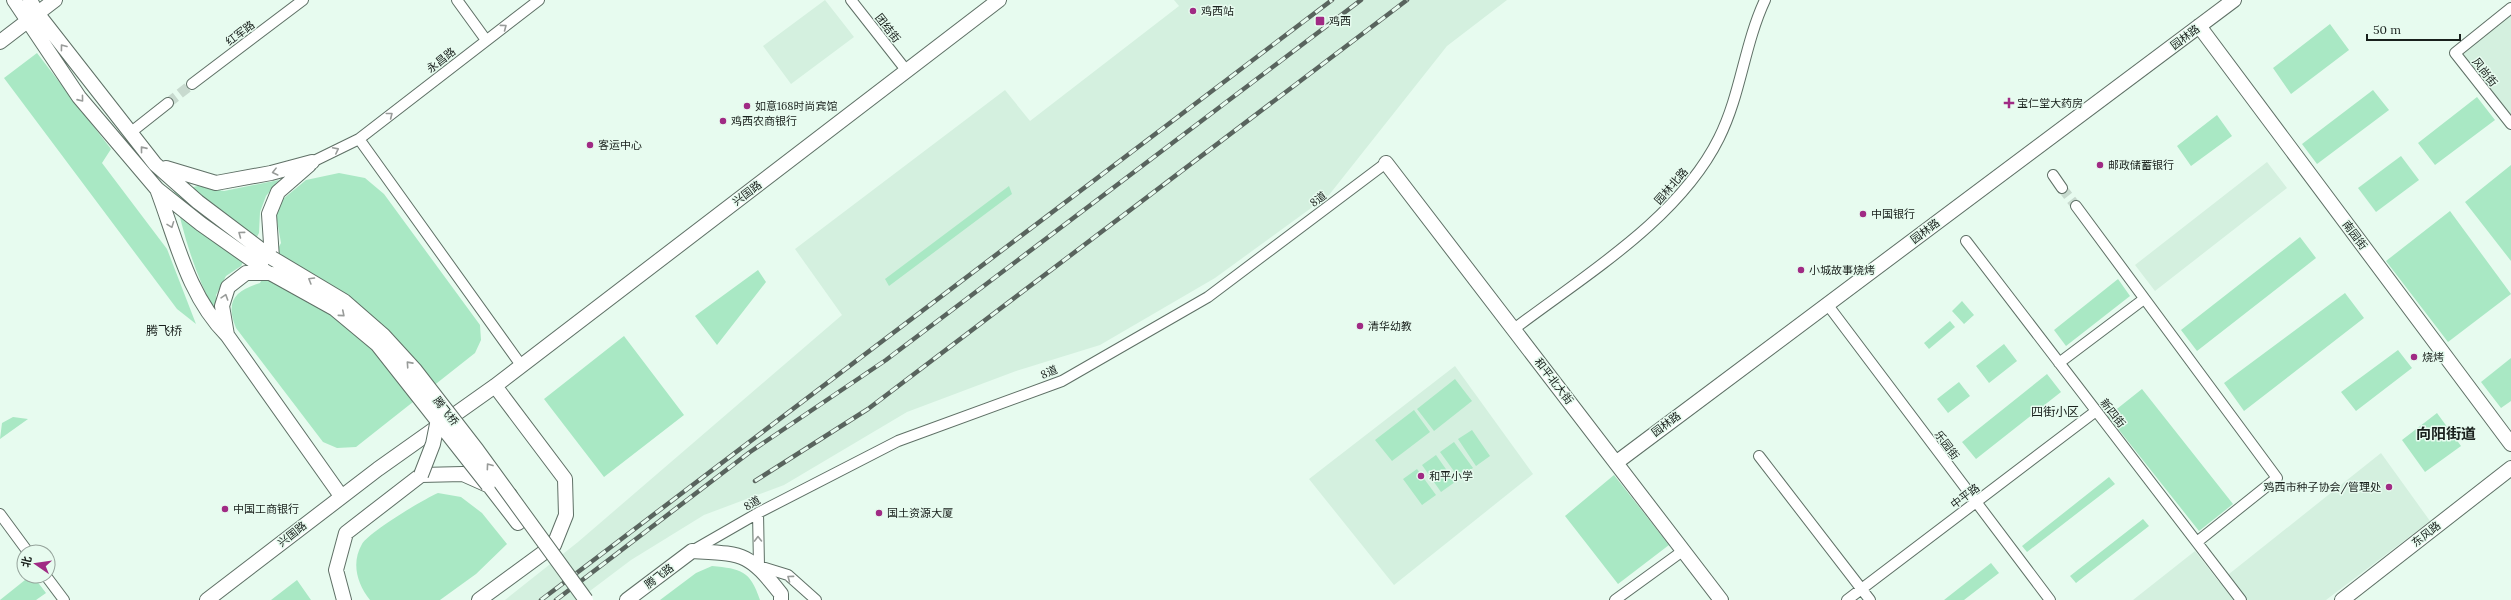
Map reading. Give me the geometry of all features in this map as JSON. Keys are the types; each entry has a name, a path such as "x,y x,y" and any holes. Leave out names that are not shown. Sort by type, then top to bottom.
{"main road":[{"path":"14,0 32,17 79,97 157,189 189,278 212,319 227,335 341,496"},
{"path":"30,0 32,17"},
{"path":"0,42 55,0"},
{"name":"兴国路","path":"207,600 341,496 495,386 999,0"},
{"name":"园林路","path":"1617,462 1826,304 2234,0"},
{"name":"腾飞桥","path":"32,17 155,164 198,202 272,258 344,301 383,335 415,370 440,402 586,600"},
{"name":"南园街","path":"2199,26 2511,444"},
{"path":"155,164 179,174 216,183 272,173 312,162"},
{"path":"272,258 268,214 278,192 312,162"},
{"name":"和平北大街","path":"1386,163 1617,462 1721,600"},
{"name":"腾飞桥","path":"157,189 200,224 272,274 335,309 377,344 438,420 575,600"},
{"path":"227,335 222,306 228,287 246,273 272,274"},
{"path":"479,600 554,545 566,515 565,479 495,386"},
{"path":"344,600 336,570 346,533 421,475 433,444 440,402"},
{"name":"东风路","path":"2342,600 2511,468"},
{"path":"421,475 463,474 510,495"},
{"path":"692,551 737,554 759,566 781,594 781,600"},
{"name":"腾飞路","path":"627,600 692,551"}],"street":[{"name":"红军路","path":"192,84 303,0"},
{"path":"457,0 486,40"},
{"name":"永昌路","path":"312,162 359,139 539,0"},
{"name":"团结街","path":"851,0 906,70"},
{"name":"园林北路","path":"1514,329 1638,235 1667,210 1698,173 1719,139 1735,102 1755,22 1765,0"},
{"name":"风尚街","path":"2511,8 2455,53 2511,124"},
{"path":"130,133 168,103"},
{"path":"359,139 521,365"},
{"name":"8道","path":"692,551 758,513 898,441 1062,381 1208,297 1386,163"},
{"path":"2053,175 2062,188"},
{"path":"2076,206 2277,478 2197,542"},
{"name":"新四街","path":"1966,241 2241,600"},
{"path":"2059,363 2144,299"},
{"name":"乐园街","path":"1826,304 2050,600"},
{"name":"中平路","path":"1847,600 2096,411"},
{"path":"1759,456 1870,600"},
{"path":"758,513 759,566 788,575 816,600"},
{"path":"0,514 22,544"},
{"path":"1615,600 1684,550"},
{"path":"52,584 64,600"}],"shaded area":[{"path":"825,0 854,37 791,84 763,46"},
{"path":"1174,0 1507,0 1447,46 1329,195 1215,278 1100,345 1016,371 907,412 784,485 704,515 631,560 578,600 505,600 578,542 842,315 795,249 1005,90 1030,121 1179,6"},
{"path":"2511,14 2511,116 2463,54"},
{"path":"2267,162 2287,188 2155,291 2135,265"},
{"name":"和平小学","path":"1455,366 1533,474 1394,585 1309,479"},
{"path":"2381,453 2430,521 2326,600 2133,600 2195,551 2219,582"}],"green space":[{"path":"2330,24 2349,50 2291,94 2273,68"},
{"path":"37,53 111,149 102,163 167,249 196,324 177,309 4,78"},
{"path":"2373,90 2389,110 2317,164 2302,144"},
{"path":"2477,97 2495,120 2435,165 2418,143"},
{"path":"2217,115 2232,136 2191,166 2177,146"},
{"path":"2401,156 2419,180 2376,212 2358,188"},
{"path":"2511,165 2511,261 2465,202"},
{"path":"339,173 365,178 384,194 480,325 481,340 475,353 356,447 337,448 323,442 236,328 233,319 232,304 234,298 244,290 260,283 281,243 276,215 283,199 306,180"},
{"path":"279,180 266,196 260,212 259,233 241,266 226,276 216,295 217,315 196,270 181,223 174,191 198,186 224,191"},
{"path":"1009,186 1012,194 889,286 885,279"},
{"path":"2450,211 2511,294 2448,342 2386,261"},
{"path":"2300,237 2316,258 2197,351 2181,330"},
{"path":"758,270 766,282 717,345 695,316"},
{"path":"2118,279 2130,296 2066,346 2054,330"},
{"path":"2345,293 2364,318 2244,411 2224,383"},
{"path":"1962,301 1974,315 1964,324 1952,311"},
{"path":"1950,321 1955,327 1929,349 1924,343"},
{"path":"624,336 684,415 604,477 544,399"},
{"path":"2004,344 2017,361 1989,383 1976,366"},
{"path":"2398,350 2412,368 2356,411 2341,392"},
{"path":"2511,358 2511,401 2501,408 2481,382"},
{"path":"2047,374 2061,392 1976,459 1962,442"},
{"path":"1455,379 1472,401 1434,431 1417,409"},
{"path":"1959,382 1970,396 1948,413 1937,399"},
{"path":"2142,389 2233,504 2199,531 2108,416"},
{"path":"1414,410 1430,432 1392,461 1375,440"},
{"path":"2437,413 2461,446 2425,472 2402,440"},
{"path":"13,417 28,419 0,439 2,423"},
{"path":"1472,430 1490,456 1476,466 1458,439"},
{"path":"1454,442 1473,468 1459,478 1440,452"},
{"path":"1436,455 1455,482 1441,492 1422,465"},
{"path":"1417,469 1436,495 1422,505 1403,479"},
{"path":"1614,475 1669,545 1618,584 1565,516"},
{"path":"2109,477 2115,484 2027,552 2022,546"},
{"path":"438,493 461,497 482,513 507,544 476,574 440,600 370,600 365,594 359,580 356,566 362,544 385,524"},
{"path":"2143,519 2149,526 2076,583 2070,576"},
{"path":"1991,563 1999,573 1964,600 1944,600"},
{"path":"712,566 730,568 743,573 752,582 760,600 660,600 696,573"},
{"path":"297,580 311,600 271,600"},
{"path":"20,584 39,584 46,593 36,600 0,600"}],"tunnel":[{"path":"168,103 192,84"},
{"path":"2062,188 2076,206"}],"railway":[{"path":"541,600 1332,0"},
{"path":"556,600 750,452 886,360 1361,0"},
{"path":"755,481 868,409 1407,0"}],"place":[{"name":"鸡西站","path":"1193,11"},
{"name":"鸡西","path":"1320,21"},
{"name":"宝仁堂大药房","path":"2009,103"},
{"name":"如意168时尚宾馆","path":"747,106"},
{"name":"鸡西农商银行","path":"723,121"},
{"name":"客运中心","path":"590,145"},
{"name":"邮政储蓄银行","path":"2100,165"},
{"name":"中国银行","path":"1863,214"},
{"name":"小城故事烧烤","path":"1801,270"},
{"name":"清华幼教","path":"1360,326"},
{"name":"烧烤","path":"2414,357"},
{"name":"和平小学","path":"1421,476"},
{"name":"鸡西市种子协会/管理处","path":"2389,487"},
{"name":"中国工商银行","path":"225,509"},
{"name":"国土资源大厦","path":"879,513"}],"district":[{"name":"腾飞桥","path":"164,330"},
{"name":"四街小区","path":"2055,411"},
{"name":"向阳街道","path":"2446,433"}]}
